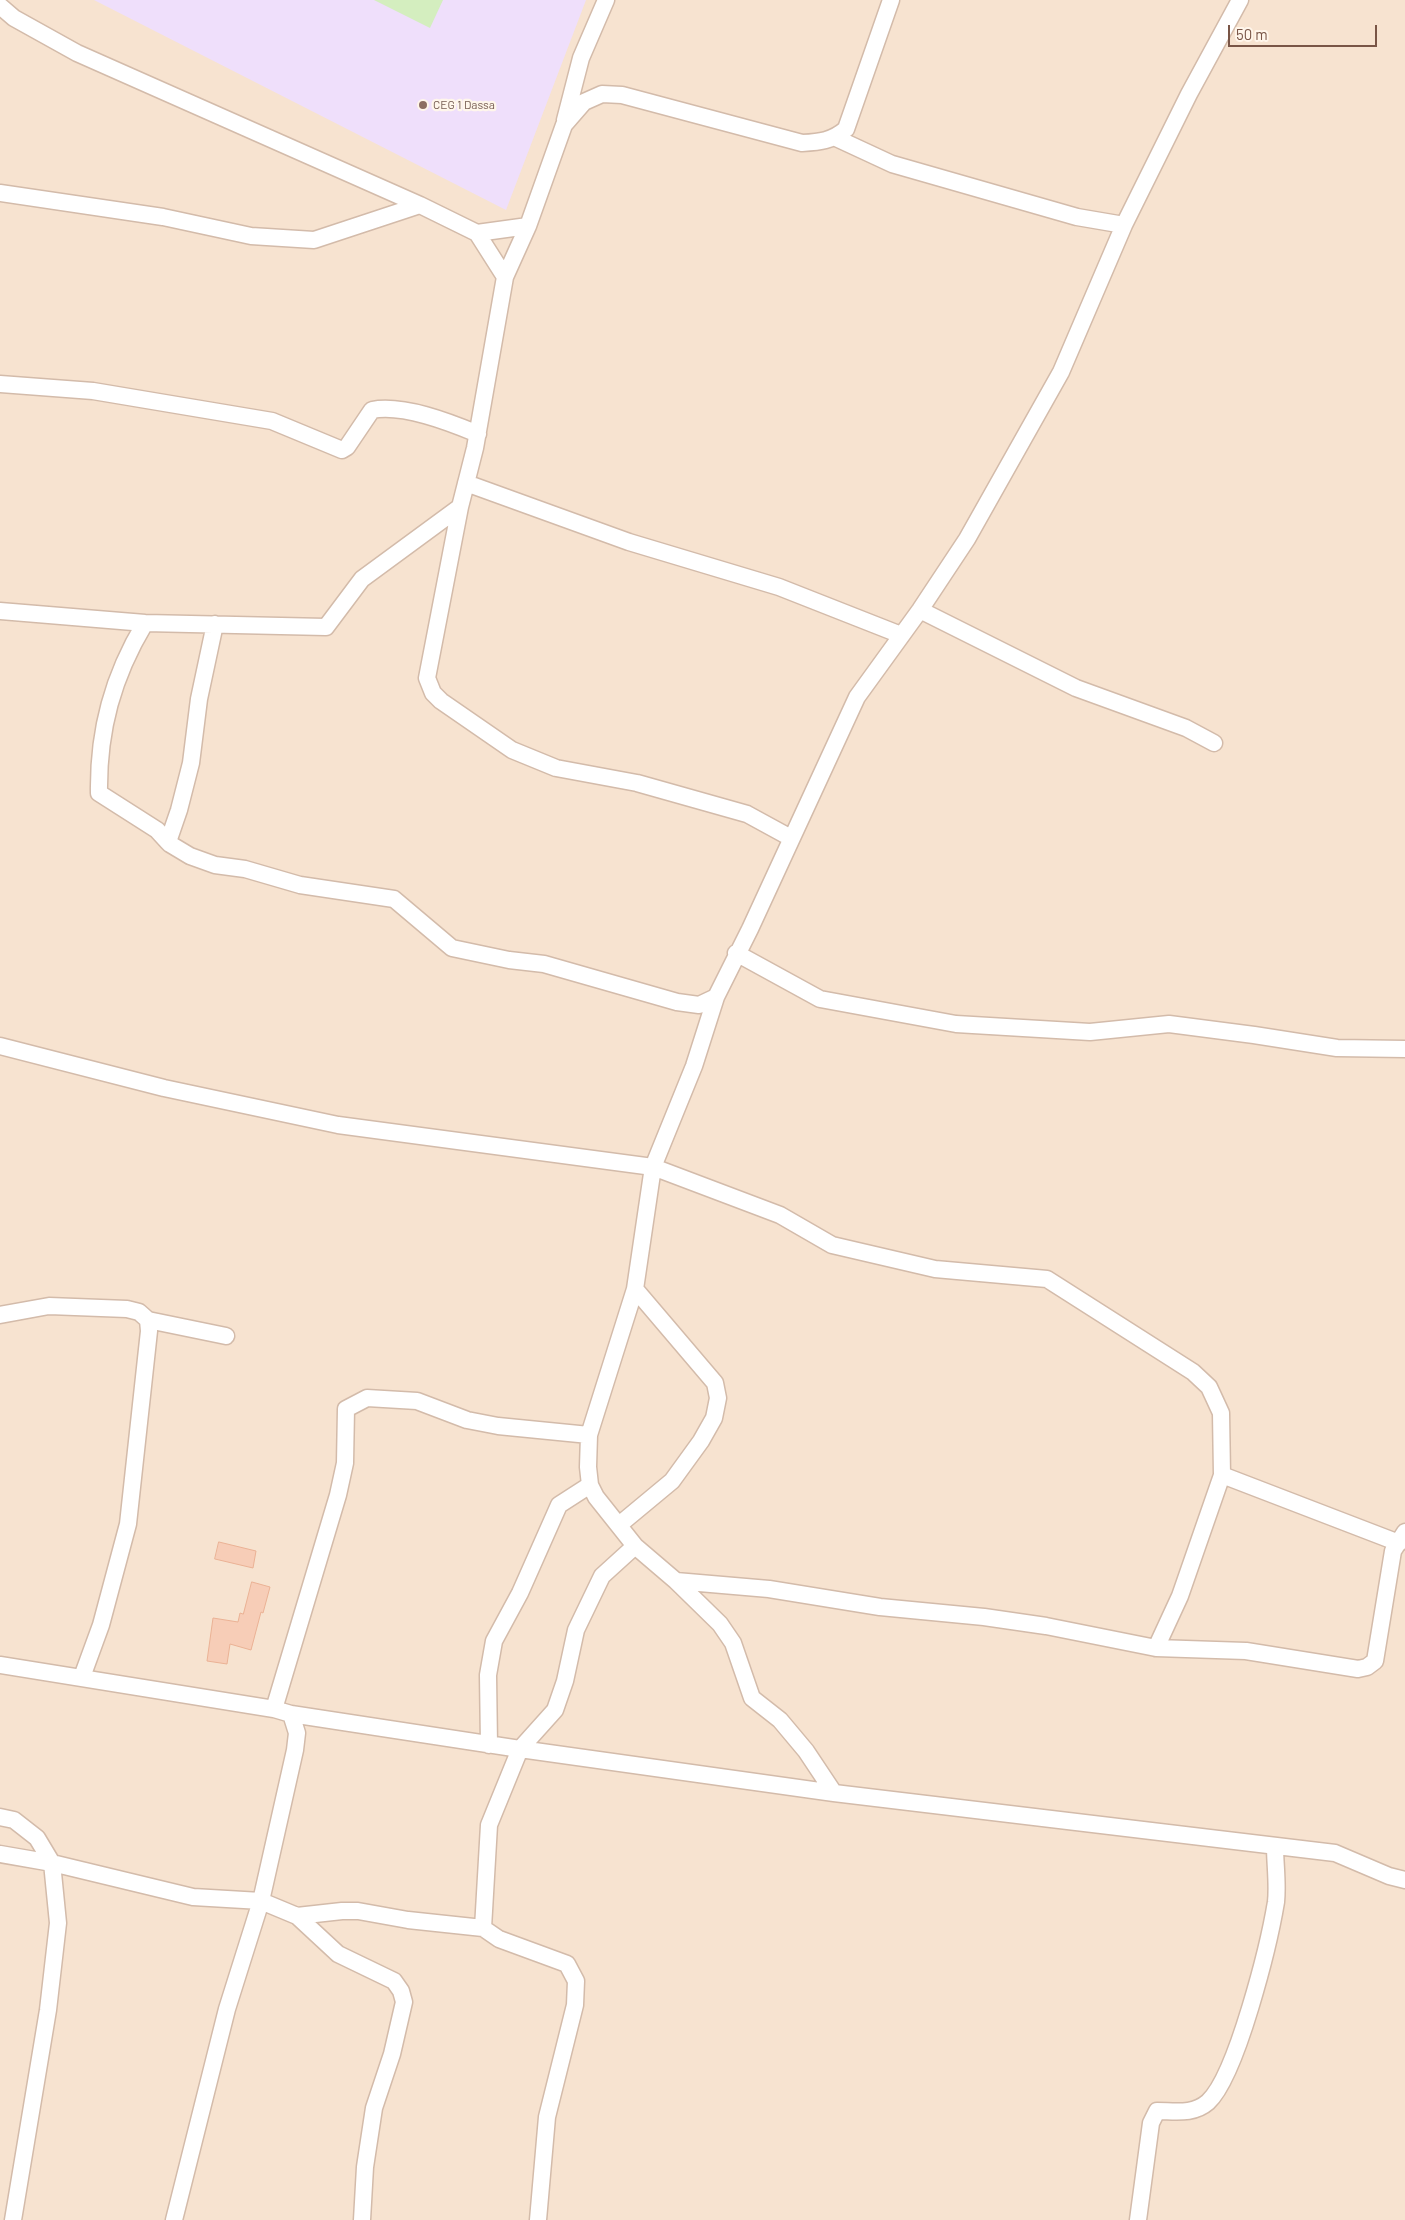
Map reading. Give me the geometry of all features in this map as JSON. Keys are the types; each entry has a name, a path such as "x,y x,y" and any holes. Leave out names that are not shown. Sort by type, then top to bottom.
{"street":[{"path":"606,0 581,58 576,84 564,125 528,226 505,277 478,434 460,507 427,678 433,693 442,701 512,750 556,768 637,783 747,814 791,838"},
{"path":"564,125 584,102 602,94 622,95 802,143 821,142 836,138 846,129 891,0"},
{"path":"834,1793 806,1752 780,1720 752,1698 733,1643 720,1624 676,1581 635,1546 596,1497 590,1485 588,1467 589,1435 635,1289 653,1167 694,1066 716,997 750,929 857,697 920,610 967,539 1061,372 1124,225 1189,94 1240,0"},
{"path":"0,6 14,18 78,53 420,205 477,233 505,277"},
{"path":"836,138 892,164 1078,217 1124,225"},
{"path":"0,193 162,217 251,236 314,240 420,205"},
{"path":"477,233 528,226"},
{"path":"0,384 94,392 272,421 342,450 347,447 372,410 381,408 436,417 478,434"},
{"path":"466,483 628,542 779,588 901,635"},
{"path":"0,611 16,614 145,623 326,627 362,579 460,507"},
{"path":"920,610 1076,688 1186,728 1214,742"},
{"path":"145,623 126,654 110,702 98,758 99,793 157,830 168,842 190,856 215,865 245,869 300,885 394,899 452,948 509,960 544,964 677,1002 699,1005 716,997"},
{"path":"168,842 179,810 191,763 199,699 210,656 215,624"},
{"path":"736,954 820,999 956,1024 1090,1032 1169,1024 1254,1034 1337,1048 1405,1048"},
{"path":"0,1046 117,1076 258,1109 329,1123 653,1167 780,1215 832,1245 935,1269 1046,1279 1193,1372 1209,1387 1221,1413 1222,1474 1180,1596 1156,1648"},
{"path":"619,1525 672,1481 714,1418 718,1398 715,1383 635,1289"},
{"path":"0,1314 49,1306 117,1308 139,1312 148,1320 226,1336"},
{"path":"82,1677 101,1625 128,1524 149,1331 148,1320"},
{"path":"274,1709 338,1495 345,1463 346,1409 367,1398 417,1401 467,1420 498,1426 589,1435"},
{"path":"676,1581 769,1589 880,1607 984,1617 1046,1626 1156,1648 1246,1651 1358,1669 1367,1667 1375,1661 1394,1551 1402,1537 1222,1474"},
{"path":"490,1745 488,1676 494,1641 520,1593 559,1505 590,1485"},
{"path":"483,1928 489,1825 520,1749 555,1710 565,1681 576,1630 602,1576 635,1546"},
{"path":"0,1665 490,1745 834,1793 1335,1853 1389,1876 1405,1880"},
{"path":"174,2220 227,2009 261,1901 295,1750 296,1733 291,1714"},
{"path":"0,1817 14,1820 37,1838 52,1863 58,1923 48,2010 13,2220"},
{"path":"1138,2220 1152,2123 1157,2111 1188,2113 1208,2102 1227,2073 1263,1967 1276,1900 1275,1846"},
{"path":"0,1854 52,1863 193,1897 261,1901 297,1916 338,1954 394,1980 401,1991 404,2002 392,2054 374,2108 365,2167 362,2220"},
{"path":"297,1916 358,1911 408,1920 483,1928 499,1939 567,1964 576,1981 576,2005 547,2116 538,2220"}],"shaded area":[{"path":"0,0 1405,0 1405,2220 0,2220"},
{"name":"CEG 1 Dassa","path":"94,0 586,0 506,210"}],"green space":[{"path":"374,0 443,0 430,28"}],"building":[{"path":"219,1542 256,1551 253,1568 215,1559"},
{"path":"252,1582 270,1587 251,1650 230,1644 227,1664 207,1661 213,1618 238,1622 240,1613 243,1614"}],"place":[{"name":"CEG 1 Dassa","path":"423,105"}]}
